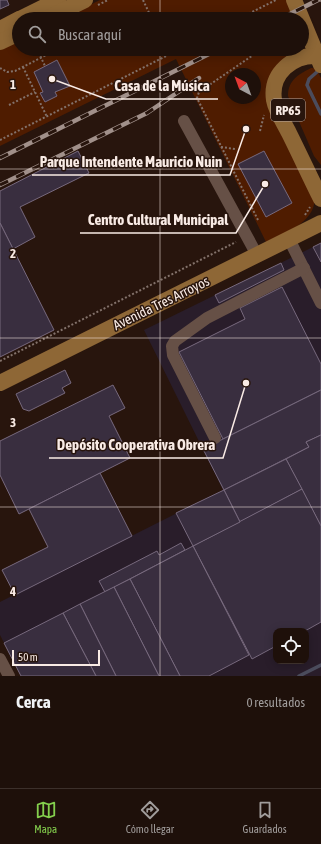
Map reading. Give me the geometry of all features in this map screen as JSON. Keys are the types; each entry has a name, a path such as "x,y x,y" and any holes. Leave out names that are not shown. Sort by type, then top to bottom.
{"main road":[{"path":"294,0 300,12"},
{"path":"306,0 320,54"},
{"path":"56,12 72,1"},
{"path":"40,12 72,1"},
{"path":"0,29 12,23"},
{"path":"309,31 320,54"},
{"path":"0,42 12,36"},
{"path":"309,56 320,54"},
{"name":"RP65","path":"320,54 291,76 285,86 284,97 286,108 312,160 316,167 321,171"},
{"path":"307,56 300,58 286,67 278,78 274,95 278,111 321,199"},
{"name":"Avenida Tres Arroyos","path":"0,383 321,223"}],"street":[{"path":"184,121 257,255"},
{"path":"289,239 321,303"},
{"path":"215,438 173,355 173,344 207,318 304,268"},
{"path":"0,659 9,676"}],"path":[{"path":"143,0 149,12"},
{"path":"252,12 276,0"},
{"path":"0,68 11,72 45,56"},
{"path":"0,140 166,56"},
{"path":"252,56 199,92 197,96 258,220"},
{"path":"41,58 45,66"},
{"path":"23,67 48,117"},
{"path":"9,105 35,92"},
{"path":"221,147 235,150"},
{"path":"0,361 247,236"}],"shaded area":[{"path":"100,0 289,0 295,12 76,12"},
{"path":"12,43 12,56 292,56 274,76 315,199 313,208 304,221 290,231 266,242 176,59 0,146 0,49"},
{"path":"311,68 319,73 321,78 321,165 314,156 288,96 288,90 295,78"},
{"path":"313,247 321,263 321,676 21,676 0,635 0,602 223,490 144,330"}],"building":[{"path":"0,0 7,0 9,5 0,9"},
{"path":"57,60 70,86 55,92 57,96 45,102 40,93 43,92 34,72"},
{"path":"78,151 89,173 20,207 35,237 13,249 0,223 0,191"},
{"path":"264,151 292,203 266,217 238,164"},
{"path":"0,223 54,330 0,357"},
{"path":"321,243 321,262 313,247"},
{"path":"281,263 284,270 219,303 215,295"},
{"path":"282,287 321,364 321,390 223,439 179,352 245,319 240,308"},
{"path":"65,370 71,383 62,388 65,393 29,411 23,409 16,394"},
{"path":"113,385 125,408 109,416 130,458 19,514 0,475 0,441"},
{"path":"321,390 321,435 306,442 309,447 224,490 203,449"},
{"path":"321,435 321,526 286,459 309,447 306,442"},
{"path":"286,459 302,489 240,522 224,490"},
{"path":"100,473 132,536 15,595 2,570 48,547 29,509"},
{"path":"302,489 321,526 321,622 309,629 273,628 273,648 252,659 193,546"},
{"path":"224,490 240,522 193,546 176,513"},
{"path":"181,543 185,550 105,592 99,581 157,551 159,555"},
{"path":"193,546 249,655 209,676 180,676 130,579"},
{"path":"130,579 180,676 159,676 114,587"},
{"path":"114,587 159,676 116,676 80,604"},
{"path":"80,604 116,676 96,676 63,613"},
{"path":"63,613 96,676 21,676 4,643"}],"waterway":[{"path":"318,71 309,79 307,85 321,114"},
{"path":"299,676 321,665"}],"railway":[{"path":"294,12 318,0"},
{"path":"0,158 205,56"},
{"path":"0,185 147,113 199,78"}],"place":[{"name":"Casa de la Música","path":"52,79"},
{"name":"Parque Intendente Mauricio Nuin","path":"246,129"},
{"name":"Centro Cultural Municipal","path":"265,184"},
{"name":"Depósito Cooperativa Obrera","path":"246,383"}]}
